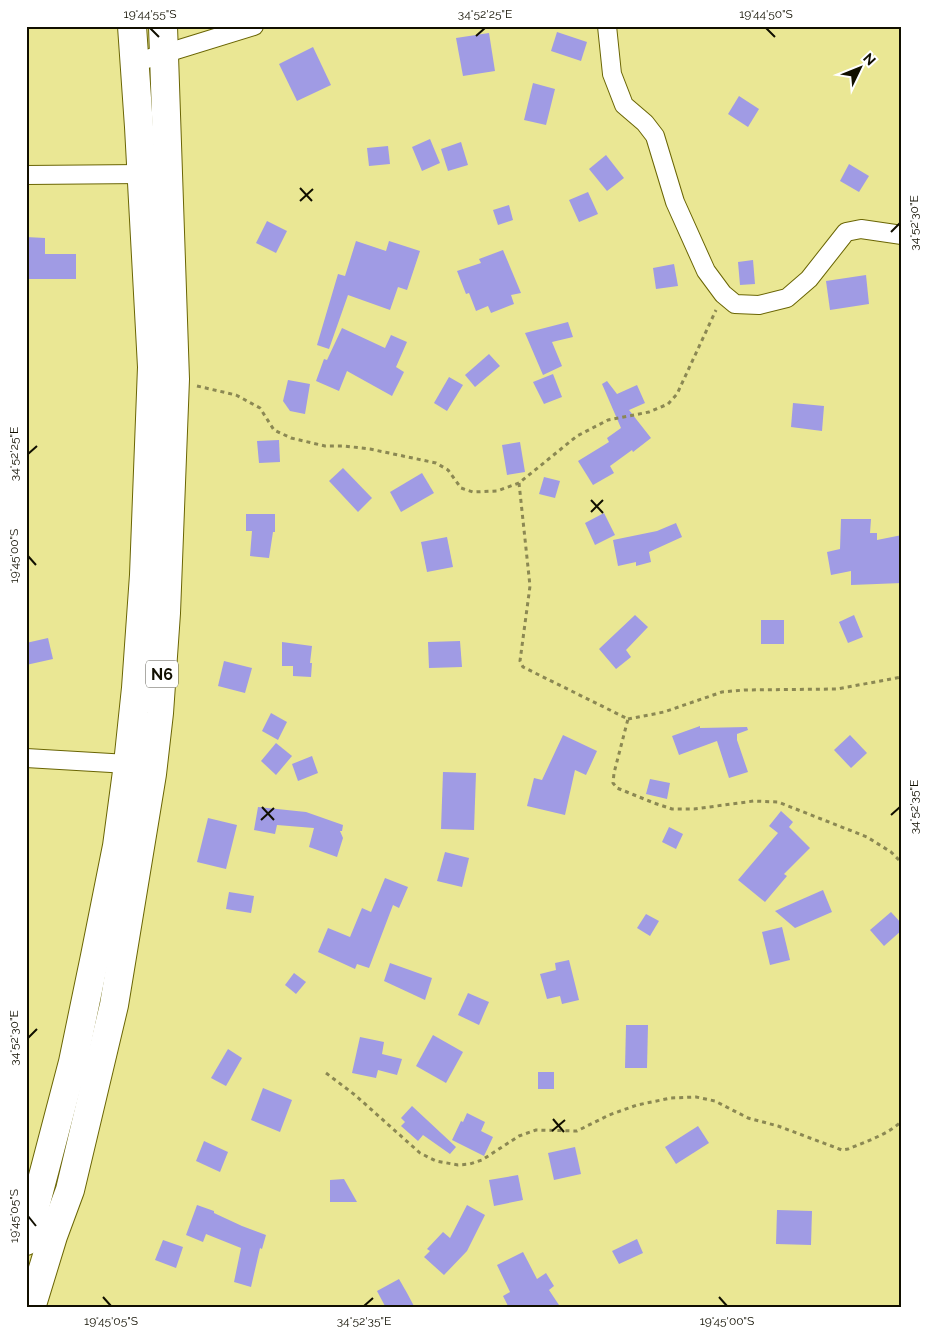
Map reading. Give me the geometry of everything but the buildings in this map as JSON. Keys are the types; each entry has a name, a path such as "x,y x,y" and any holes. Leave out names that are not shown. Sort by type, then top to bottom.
{"highway":[{"name":"N6","path":"26,1241 73,1062 117,846 136,688 144,574 152,367 132,26"},
{"name":"N6","path":"31,1308 53,1236 70,1190 114,1005 152,774 166,613 174,384 163,26"}],"street":[{"path":"134,63 254,26"},
{"path":"607,26 612,74 624,105 645,123 655,136 676,202 706,271 723,294 736,304 759,305 787,298 809,279 846,232 861,229 902,235"},
{"path":"26,175 142,174"},
{"path":"26,758 128,764"}],"path":[{"path":"174,384 208,388 236,395 260,408 274,430 291,438 325,446 370,449 436,463 448,470 461,488 473,492 497,491 519,483 577,436 608,420 649,412 668,404 677,394 723,294"},
{"path":"519,483 530,586 520,661 523,667 628,719 664,712 722,692 837,689 902,676"},
{"path":"628,719 614,773 613,783 617,788 672,809 694,809 754,800 778,802 867,837 891,852 902,863"},
{"path":"326,1073 355,1095 420,1153 436,1161 458,1165 482,1160 518,1136 536,1130 577,1130 609,1115 637,1105 671,1098 696,1097 715,1101 748,1118 778,1126 842,1150 884,1134 895,1128 902,1121"}]}
